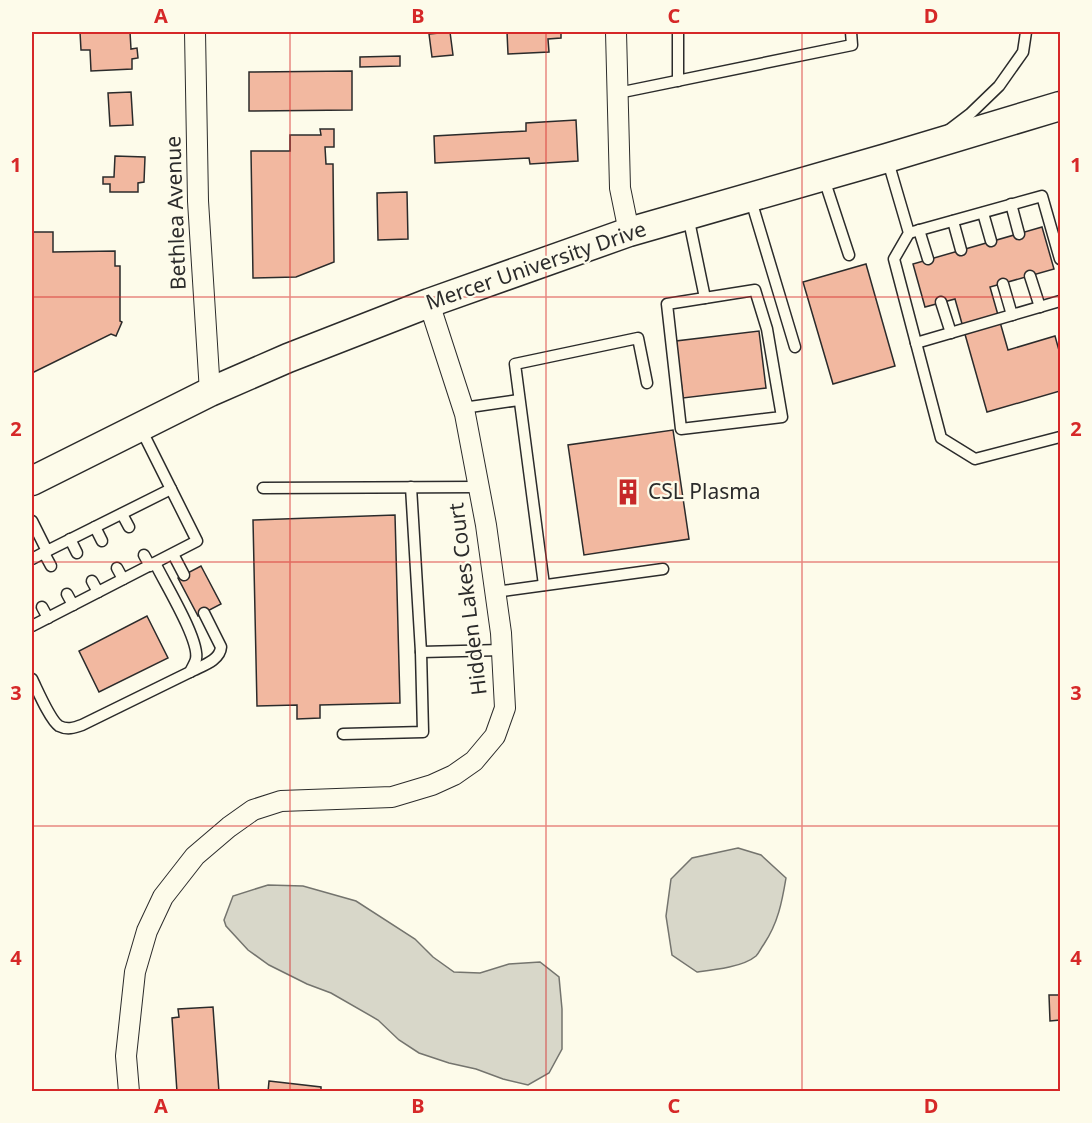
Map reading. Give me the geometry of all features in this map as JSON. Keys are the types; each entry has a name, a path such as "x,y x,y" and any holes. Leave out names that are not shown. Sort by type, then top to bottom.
{"main road":[{"name":"Mercer University Drive","path":"32,481 210,392 288,358 429,303 629,232 1060,106"}],"street":[{"name":"Bethlea Avenue","path":"195,32 198,201 210,392"},
{"path":"616,32 620,188 629,232"},
{"name":"Hidden Lakes Court","path":"129,1092 126,1056 135,972 147,931 163,897 195,856 253,810 280,801 392,797 432,785 454,775 474,761 495,736 505,708 502,650 486,525 463,408 429,303"}],"lane":[{"path":"678,32 678,81"},
{"path":"618,93 852,45 851,32"},
{"path":"929,145 970,114 999,86 1023,52 1026,32"},
{"path":"887,158 914,231 928,259"},
{"path":"823,176 849,255"},
{"path":"1060,259 1042,196 914,231 894,260 941,438 975,459 1060,437"},
{"path":"750,197 795,347"},
{"path":"1011,204 1019,234"},
{"path":"983,213 991,241"},
{"path":"688,215 705,298"},
{"path":"953,221 962,250"},
{"path":"1030,276 1040,307"},
{"path":"1003,284 1012,315"},
{"path":"755,290 767,329 782,417 681,429 667,304 705,298 755,290"},
{"path":"916,343 1060,301"},
{"path":"941,302 951,333"},
{"path":"544,585 515,364 638,338 647,383"},
{"path":"463,408 519,400"},
{"path":"32,626 197,541 140,427"},
{"path":"343,734 423,732 421,652 411,487"},
{"path":"263,488 478,487"},
{"path":"32,559 171,489"},
{"path":"122,514 129,527"},
{"path":"32,521 51,566"},
{"path":"95,527 102,541"},
{"path":"70,540 77,553"},
{"path":"173,554 184,574"},
{"path":"144,555 152,564 188,628 196,659 190,672"},
{"path":"117,568 123,579"},
{"path":"495,592 663,569"},
{"path":"92,581 98,592"},
{"path":"67,594 72,605"},
{"path":"42,607 48,618"},
{"path":"32,679 53,720 60,726 72,729 217,658 220,647 204,613"},
{"path":"421,652 502,650"}],"shaded area":[{"path":"738,848 761,855 786,878 779,912 769,936 756,956 736,965 697,972 672,955 666,916 671,879 692,858"},
{"path":"268,885 303,886 356,901 415,939 433,957 454,972 480,973 509,964 540,962 559,977 562,1009 562,1049 549,1073 528,1085 419,1053 399,1040 378,1020 331,993 269,965 248,950 226,926 224,920 233,896"}],"building":[{"path":"80,32 130,32 131,49 137,48 138,58 132,59 132,69 91,71 90,50 81,50"},
{"path":"450,32 453,55 432,57 429,34"},
{"path":"507,32 561,32 561,38 548,39 549,52 508,54"},
{"path":"400,56 400,66 360,67 360,57"},
{"path":"352,71 352,110 249,111 249,72"},
{"path":"131,92 133,125 110,126 108,93"},
{"path":"576,120 578,161 530,164 529,158 435,163 434,136 526,131 526,123"},
{"path":"320,129 334,129 334,147 325,147 326,164 333,164 334,262 296,277 253,278 251,151 290,151 290,135 321,135"},
{"path":"115,156 145,157 144,182 138,183 138,192 110,192 110,184 103,184 103,177 114,177"},
{"path":"407,192 408,239 378,240 377,193"},
{"path":"1042,227 1054,269 990,287 1008,350 1055,336 1060,354 1060,391 987,412 955,299 925,307 913,264"},
{"path":"32,232 53,232 53,252 115,251 115,266 120,266 120,321 122,322 116,336 111,334 32,373"},
{"path":"866,264 895,366 833,384 803,282"},
{"path":"759,331 766,388 683,398 676,341"},
{"name":"CSL Plasma","path":"673,430 689,539 584,555 568,445"},
{"path":"395,515 400,703 320,705 320,718 297,719 297,705 257,706 253,520"},
{"path":"201,566 221,604 198,616 178,578"},
{"path":"147,616 168,658 99,692 79,651"},
{"path":"1049,995 1060,995 1060,1020 1050,1021"},
{"path":"213,1007 219,1092 177,1092 172,1018 179,1017 178,1009"},
{"path":"269,1081 321,1087 321,1092 268,1092"}],"place":[{"name":"CSL Plasma","path":"628,492"}]}
